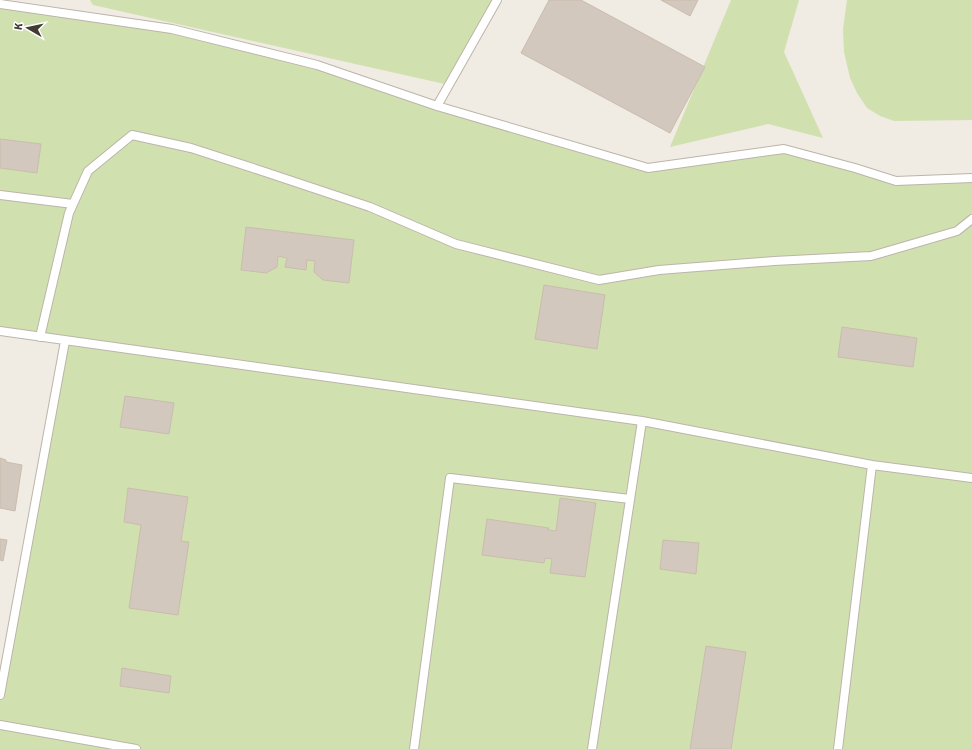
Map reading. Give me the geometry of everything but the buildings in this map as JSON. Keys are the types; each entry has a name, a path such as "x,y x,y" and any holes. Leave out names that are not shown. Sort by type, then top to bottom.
{"lane":[{"path":"437,106 497,0"},
{"path":"0,4 172,29 317,65 437,106 648,168 784,149 896,180 972,178"},
{"path":"40,337 69,213 88,171 132,135 191,148 370,207 456,244 599,280 667,270 774,261 871,256 957,231 972,219"},
{"path":"0,195 73,204"},
{"path":"0,331 642,421 872,465 972,478"},
{"path":"0,695 65,341"},
{"path":"592,749 642,421"},
{"path":"838,749 872,465"},
{"path":"414,749 450,478 630,499"},
{"path":"0,725 136,749"}],"green space":[{"path":"90,0 497,0 449,85 93,5"},
{"path":"731,0 799,0 784,52 823,138 768,124 670,147"},
{"path":"847,0 972,0 972,120 894,121 880,116 867,108 857,93 850,78 844,52 843,29"},
{"path":"0,4 172,29 317,65 648,168 784,149 896,181 972,178 972,749 0,749 0,695 65,341 0,331"}]}
